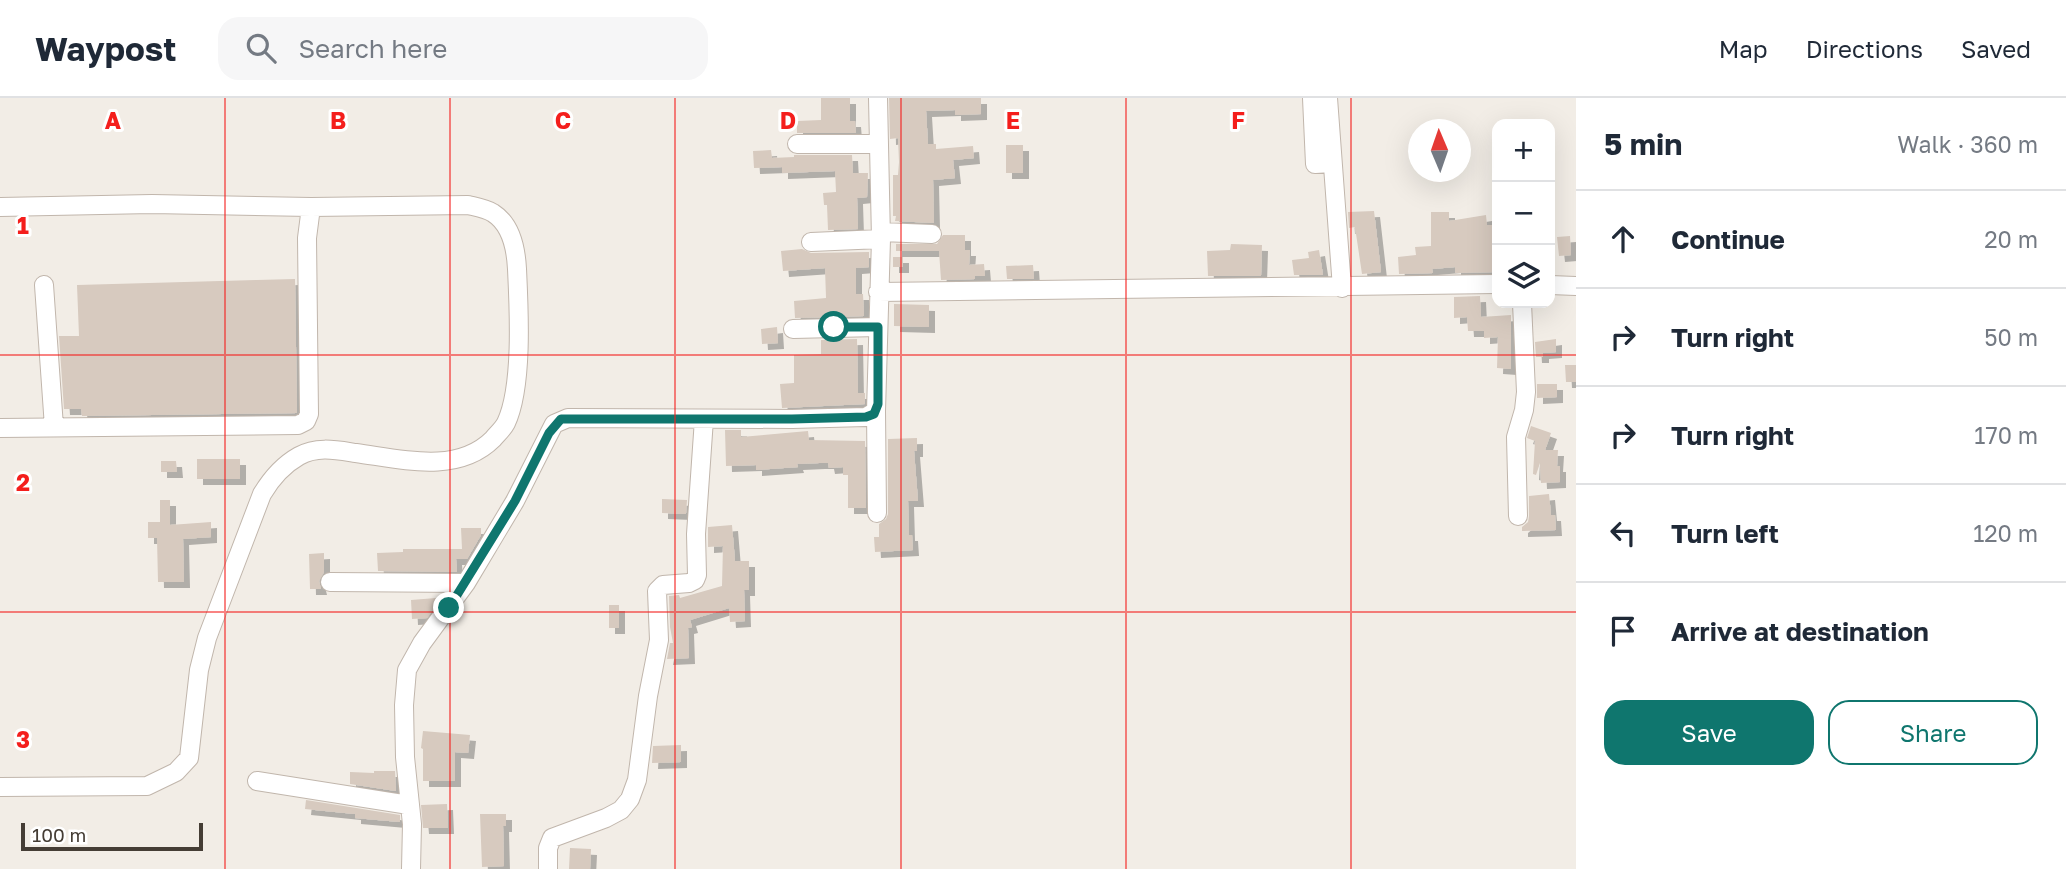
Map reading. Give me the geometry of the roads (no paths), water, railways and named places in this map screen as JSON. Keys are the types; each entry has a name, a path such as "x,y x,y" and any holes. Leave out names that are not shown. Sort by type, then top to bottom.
{"street":[{"path":"877,513 876,411 881,235 878,98"},
{"path":"1312,98 1315,164 1332,163"},
{"path":"1328,98 1342,288"},
{"path":"797,144 879,144"},
{"path":"0,207 152,204 311,207 468,205 493,212 510,230 516,261 518,313 516,377 509,415 505,426 485,446 470,456 447,461 417,461 327,448 299,456 272,477 262,494 207,638 199,670 189,758 176,772 147,786 0,787"},
{"path":"0,428 298,425 306,421 309,414 307,238 311,207"},
{"path":"811,242 881,235 933,234"},
{"path":"878,292 1492,284"},
{"path":"44,285 54,427"},
{"path":"1555,285 1576,286"},
{"path":"1518,516 1516,438 1526,382 1522,308"},
{"path":"793,330 878,327"},
{"path":"411,869 413,851 404,705 407,670 422,643 466,583 515,501 554,424 561,419 866,417 876,411"},
{"path":"548,869 548,848 552,838 621,810 630,799 637,780 648,696 659,640 657,591 663,585 689,583 695,580 697,575 696,534 704,419"},
{"path":"330,582 466,583"},
{"path":"257,781 409,805"}]}
